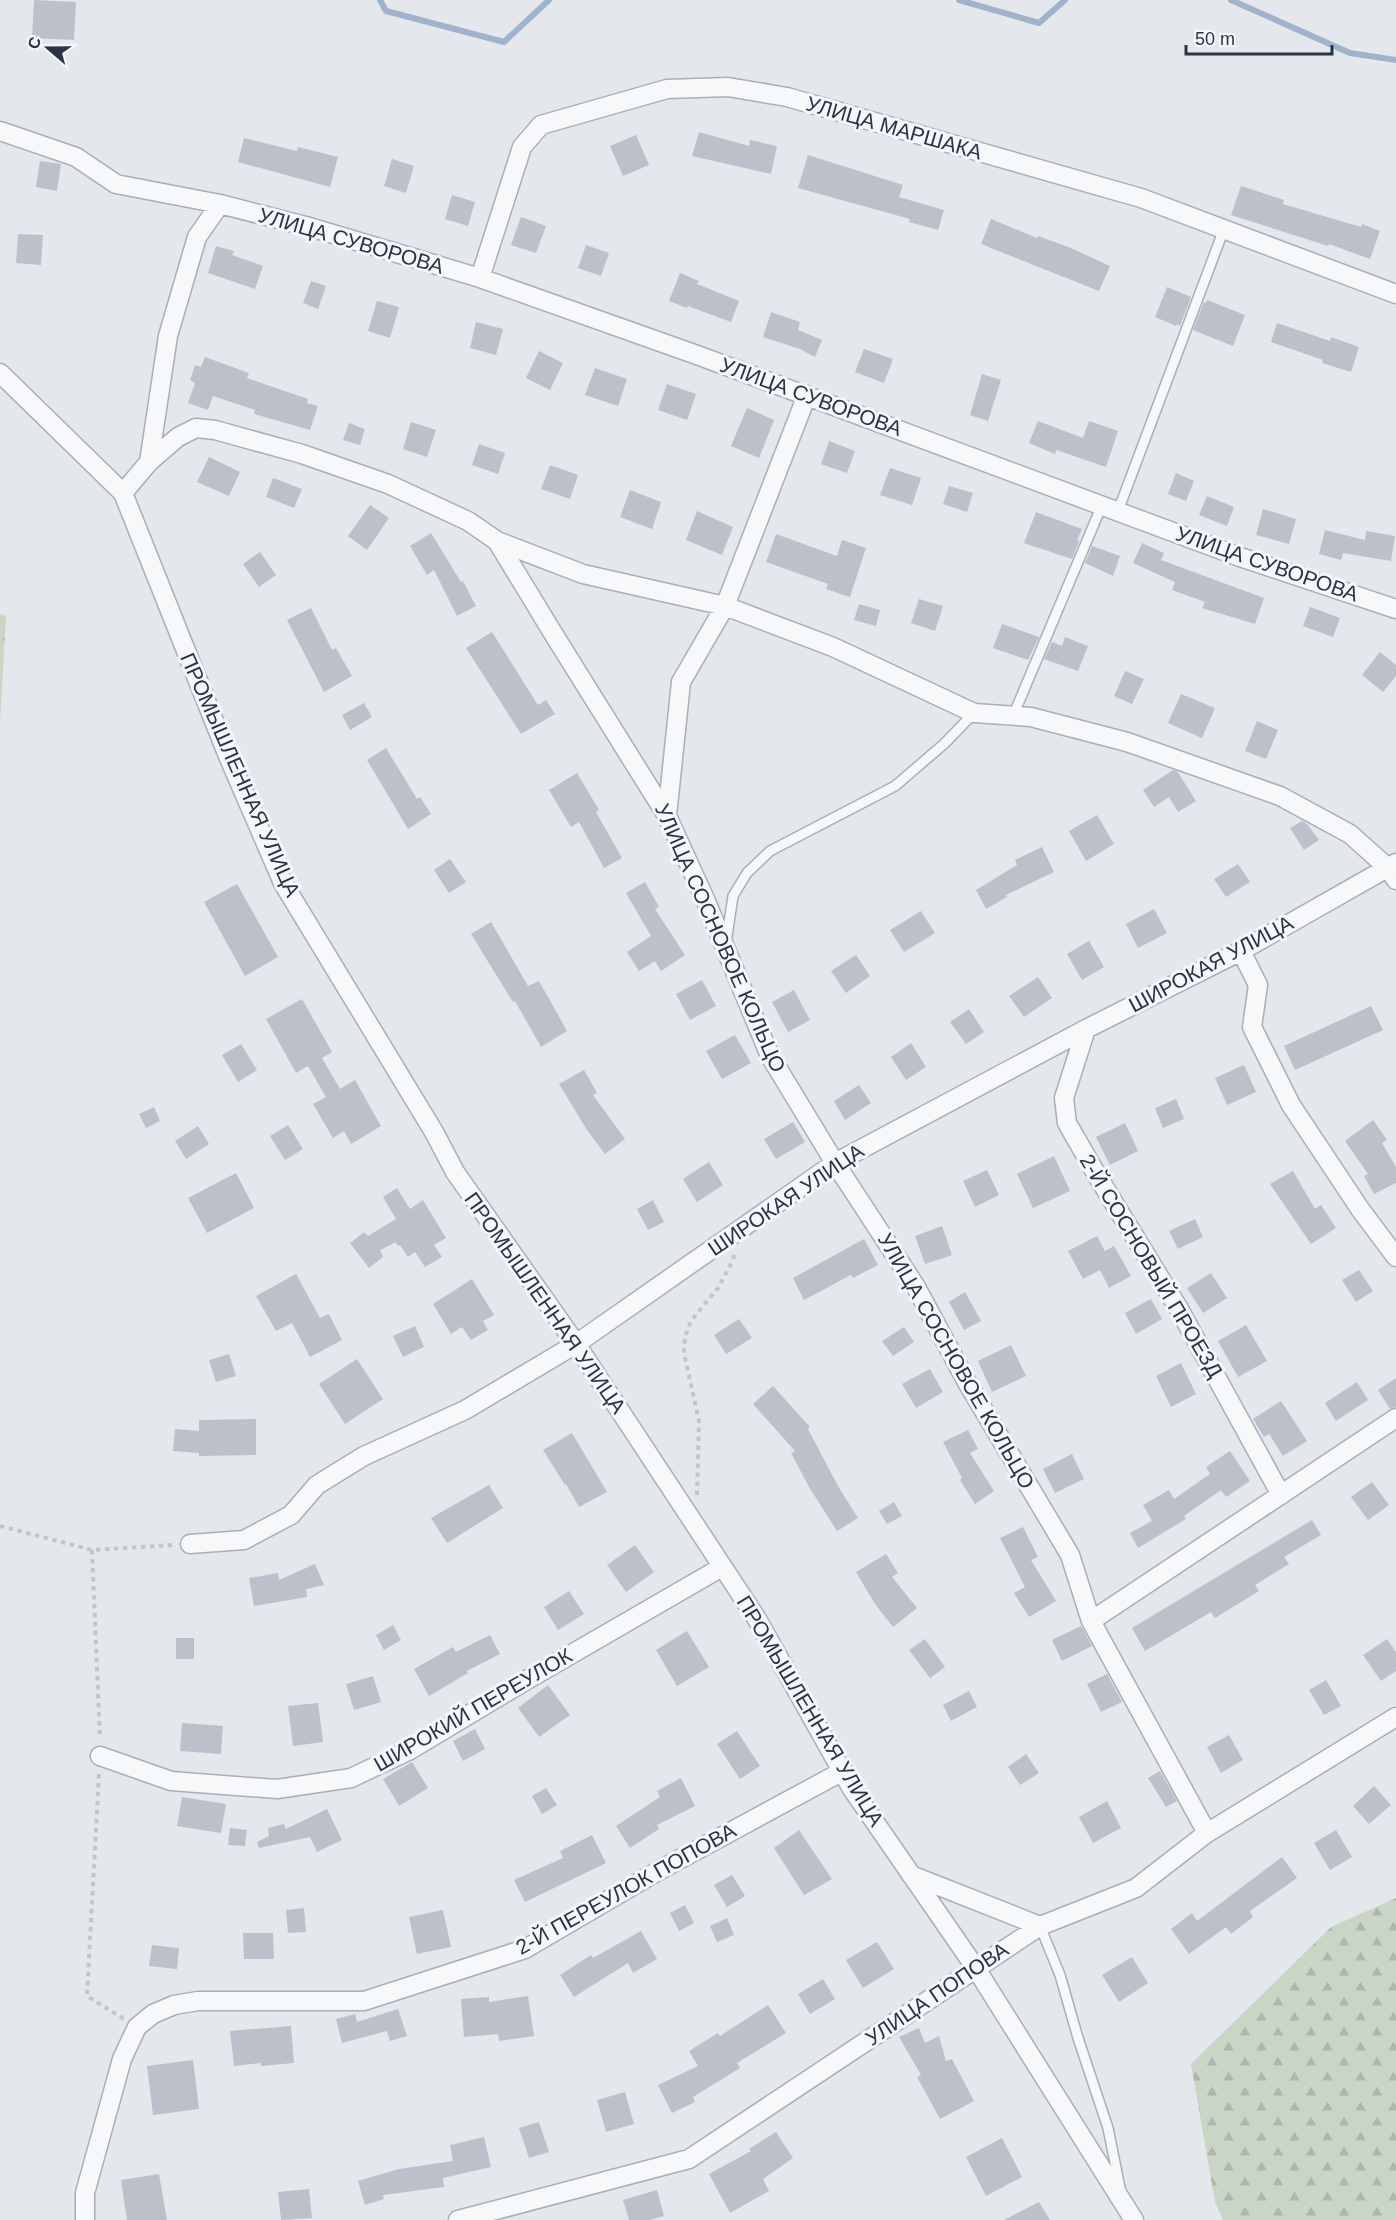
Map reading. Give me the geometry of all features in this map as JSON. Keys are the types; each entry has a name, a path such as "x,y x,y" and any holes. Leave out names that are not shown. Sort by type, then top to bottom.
{"street":[{"name":"УЛИЦА МАРШАКА","path":"480,278 522,147 541,125 667,89 728,87 787,97 1141,198 1396,294"},
{"name":"УЛИЦА СУВОРОВА","path":"0,132 76,157 116,184 220,204 313,228 480,278 807,395 1240,557 1396,609"},
{"path":"149,462 168,336 197,237 220,204"},
{"name":"ПРОМЫШЛЕННАЯ УЛИЦА","path":"0,373 123,493 228,756 284,883 434,1132 454,1172 576,1344 757,1619 852,1789 975,1967 1134,2220"},
{"path":"668,816 681,682 724,606 807,395"},
{"name":"УЛИЦА СОСНОВОЕ КОЛЬЦО","path":"123,493 149,462 178,437 196,428 215,430 302,454 388,484 468,521 497,541 583,574 724,606 833,647 974,713 1031,717 1127,742 1280,796 1350,834 1393,871"},
{"name":"УЛИЦА СОСНОВОЕ КОЛЬЦО","path":"497,541 668,816 770,1056 835,1163 916,1287 968,1384 1070,1555 1091,1621 1207,1833"},
{"name":"ШИРОКАЯ УЛИЦА","path":"190,1544 244,1540 291,1515 317,1485 364,1456 465,1410 576,1344 835,1163 1086,1029 1393,871"},
{"path":"1241,951 1258,985 1252,1027 1291,1106 1360,1209 1396,1257"},
{"name":"2-Й СОСНОВЫЙ ПРОЕЗД","path":"1086,1029 1064,1098 1067,1123 1179,1309 1281,1495"},
{"path":"1091,1621 1396,1418"},
{"name":"ШИРОКИЙ ПЕРЕУЛОК","path":"100,1756 171,1781 277,1790 351,1778 410,1750 722,1567"},
{"name":"УЛИЦА ПОПОВА","path":"458,2220 487,2216 689,2159 1040,1926 1136,1888 1207,1833 1396,1717"},
{"name":"2-Й ПЕРЕУЛОК ПОПОВА","path":"137,2027 153,2014 174,2005 198,2001 364,2001 525,1949 658,1872 843,1771"},
{"path":"911,1875 1040,1926"},
{"path":"85,2220 85,2193 122,2059 137,2027"}],"lane":[{"path":"1013,716 1110,508 1224,229"},
{"path":"725,948 733,896 747,873 770,851 895,786 944,744 974,713"},
{"path":"1040,1926 1060,1975 1108,2128 1123,2202"}],"path":[{"path":"697,1498 699,1421 684,1353 685,1337 691,1321 718,1288 733,1260 736,1233"},
{"path":"0,1526 92,1550 190,1544"},
{"path":"92,1550 100,1756 87,1996 137,2027"}],"green space":[{"path":"0,614 6,616 0,722"},
{"path":"1396,1898 1396,2220 1223,2220 1215,2202 1191,2064 1331,1927"}],"building":[{"path":"34,0 76,2 74,40 32,38"},
{"path":"699,132 749,146 750,140 777,146 771,174 692,156"},
{"path":"636,135 649,165 623,176 610,146"},
{"path":"244,138 297,151 298,147 338,157 330,187 238,162"},
{"path":"808,155 903,185 899,197 944,210 938,230 909,222 910,219 798,188"},
{"path":"392,159 414,166 406,193 384,186"},
{"path":"40,161 61,164 57,191 36,187"},
{"path":"1241,186 1284,200 1283,204 1361,227 1362,224 1380,231 1370,259 1329,244 1328,246 1231,215"},
{"path":"452,195 475,202 468,226 445,219"},
{"path":"521,217 546,226 536,253 511,245"},
{"path":"991,219 1037,238 1038,236 1071,248 1110,266 1099,291 981,244"},
{"path":"18,234 43,235 41,265 16,263"},
{"path":"586,245 609,253 601,276 578,268"},
{"path":"216,246 234,251 232,255 263,266 255,289 208,273"},
{"path":"680,273 699,281 697,284 739,301 731,322 669,301"},
{"path":"311,281 326,286 318,309 303,303"},
{"path":"1167,287 1191,297 1180,326 1155,317"},
{"path":"1207,300 1245,315 1233,346 1193,330 1204,302 1206,303"},
{"path":"377,301 399,307 390,338 368,331"},
{"path":"771,312 800,322 798,330 822,340 815,357 800,349 763,337"},
{"path":"476,322 503,329 496,355 470,348"},
{"path":"1277,323 1330,341 1331,337 1359,347 1351,372 1271,342"},
{"path":"864,349 893,359 884,383 855,372"},
{"path":"539,351 563,363 550,390 526,378"},
{"path":"205,357 249,373 247,378 308,399 307,403 318,406 310,430 254,414 255,410 213,396 208,410 188,403 195,383 190,380 195,365 201,367"},
{"path":"595,368 627,379 618,406 585,395"},
{"path":"982,374 1001,380 988,421 970,415"},
{"path":"667,384 696,394 687,420 658,410"},
{"path":"747,408 774,420 759,458 731,446"},
{"path":"1038,421 1083,438 1089,421 1118,431 1106,467 1056,450 1055,454 1029,443"},
{"path":"411,422 436,430 427,457 403,449"},
{"path":"349,423 365,429 360,445 343,440"},
{"path":"829,441 855,451 847,473 821,464"},
{"path":"479,444 505,453 498,474 472,465"},
{"path":"209,457 240,472 229,496 197,482"},
{"path":"550,465 578,475 570,499 541,489"},
{"path":"890,468 921,478 912,505 880,495"},
{"path":"1176,473 1194,481 1186,501 1168,494"},
{"path":"273,478 302,489 294,508 266,497"},
{"path":"949,486 973,493 967,512 943,504"},
{"path":"630,490 661,502 652,529 620,517"},
{"path":"1207,496 1234,507 1227,526 1199,515"},
{"path":"370,505 389,518 367,550 348,536"},
{"path":"1263,509 1296,519 1289,544 1256,535"},
{"path":"697,511 733,527 722,555 686,540"},
{"path":"1036,512 1082,529 1072,559 1024,543"},
{"path":"1325,530 1365,540 1366,531 1395,536 1391,561 1343,553 1341,560 1319,554"},
{"path":"431,533 461,582 463,581 476,606 457,616 434,570 427,575 410,546"},
{"path":"776,534 837,556 842,540 866,548 850,597 826,589 828,584 766,562"},
{"path":"1142,543 1164,553 1161,560 1264,598 1255,624 1202,608 1205,602 1172,590 1175,582 1133,563"},
{"path":"1092,546 1120,556 1113,576 1085,563"},
{"path":"260,552 276,575 259,587 243,564"},
{"path":"919,599 943,606 935,631 911,623"},
{"path":"859,604 880,610 876,626 854,620"},
{"path":"1310,607 1340,618 1333,637 1303,626"},
{"path":"311,608 332,650 336,648 352,676 324,692 287,620"},
{"path":"1002,624 1039,637 1028,660 993,648"},
{"path":"492,632 538,705 546,700 555,714 521,734 466,648"},
{"path":"1065,637 1088,646 1078,671 1044,659 1052,642 1062,646"},
{"path":"1380,652 1396,665 1396,676 1383,692 1362,675"},
{"path":"1125,671 1144,679 1132,704 1114,696"},
{"path":"1181,694 1215,708 1202,738 1168,723"},
{"path":"364,703 372,717 350,730 342,715"},
{"path":"1257,721 1278,730 1266,759 1245,751"},
{"path":"386,748 417,799 420,797 431,814 408,829 367,760"},
{"path":"1173,770 1177,771 1196,801 1178,812 1169,797 1154,807 1143,790"},
{"path":"577,773 599,810 596,812 622,858 604,868 579,822 571,827 549,790"},
{"path":"1097,815 1114,844 1086,861 1069,831"},
{"path":"1302,821 1319,840 1304,850 1290,828"},
{"path":"1042,847 1054,872 1006,895 1007,897 986,909 976,890 1017,865 1015,860"},
{"path":"450,859 466,882 449,893 434,870"},
{"path":"1238,864 1250,882 1226,897 1214,879"},
{"path":"645,882 659,907 655,909 685,955 661,971 655,961 639,971 627,952 651,936 626,893"},
{"path":"237,884 278,957 245,976 204,902"},
{"path":"1154,909 1167,933 1138,948 1126,924"},
{"path":"921,911 935,933 904,952 890,930"},
{"path":"491,922 528,986 539,981 567,1031 541,1047 515,1001 513,1002 471,934"},
{"path":"1089,941 1104,967 1082,980 1067,954"},
{"path":"856,955 870,976 846,993 831,971"},
{"path":"1038,977 1052,998 1024,1017 1009,996"},
{"path":"702,980 716,1006 690,1020 676,994"},
{"path":"794,990 810,1020 788,1032 772,1002"},
{"path":"302,999 332,1052 322,1058 340,1089 355,1080 381,1126 351,1144 344,1131 333,1138 313,1104 326,1097 308,1066 296,1073 266,1019"},
{"path":"1371,1006 1383,1030 1295,1070 1284,1046"},
{"path":"969,1009 984,1032 966,1044 950,1022"},
{"path":"735,1035 751,1063 722,1079 706,1051"},
{"path":"911,1043 926,1067 906,1080 891,1057"},
{"path":"241,1044 257,1070 238,1082 222,1055"},
{"path":"1244,1065 1256,1092 1227,1105 1215,1078"},
{"path":"584,1070 597,1093 593,1095 625,1139 605,1154 587,1130 559,1084"},
{"path":"859,1085 871,1103 845,1120 834,1101"},
{"path":"1176,1099 1184,1119 1163,1128 1155,1108"},
{"path":"154,1107 160,1121 146,1128 139,1114"},
{"path":"1373,1120 1387,1140 1382,1143 1396,1167 1396,1183 1374,1194 1364,1176 1368,1174 1345,1141"},
{"path":"793,1122 805,1142 776,1159 764,1139"},
{"path":"1125,1123 1138,1151 1110,1165 1096,1137"},
{"path":"288,1125 303,1149 285,1160 270,1136"},
{"path":"198,1126 209,1144 186,1159 175,1141"},
{"path":"1054,1156 1070,1191 1033,1208 1017,1174"},
{"path":"709,1162 723,1185 697,1202 683,1179"},
{"path":"987,1170 999,1195 975,1207 963,1181"},
{"path":"1293,1171 1315,1209 1321,1205 1336,1228 1311,1244 1270,1184"},
{"path":"236,1173 254,1208 207,1233 188,1198"},
{"path":"397,1188 410,1209 423,1200 446,1238 434,1245 442,1257 425,1267 415,1252 408,1257 396,1242 380,1250 383,1257 369,1268 350,1243 364,1232 368,1236 396,1219 383,1197"},
{"path":"653,1200 664,1222 648,1230 637,1209"},
{"path":"1195,1219 1203,1237 1178,1249 1169,1231"},
{"path":"942,1226 952,1255 925,1264 915,1236"},
{"path":"1097,1236 1105,1251 1114,1246 1131,1276 1109,1288 1100,1270 1083,1279 1068,1251"},
{"path":"864,1239 878,1265 853,1278 851,1275 804,1300 793,1278"},
{"path":"1359,1270 1373,1291 1356,1302 1342,1280"},
{"path":"1211,1273 1227,1298 1203,1313 1187,1288"},
{"path":"296,1274 320,1318 329,1314 342,1340 310,1357 292,1323 276,1331 256,1296"},
{"path":"472,1279 494,1315 483,1321 488,1330 471,1340 462,1327 451,1334 433,1304"},
{"path":"965,1292 981,1321 964,1330 949,1302"},
{"path":"1151,1299 1162,1319 1136,1334 1125,1313"},
{"path":"739,1319 752,1338 726,1354 714,1335"},
{"path":"1246,1325 1267,1361 1238,1377 1218,1341"},
{"path":"415,1326 424,1347 403,1357 393,1336"},
{"path":"904,1327 914,1342 893,1356 882,1341"},
{"path":"1011,1345 1026,1376 992,1392 978,1361"},
{"path":"229,1354 236,1376 216,1382 209,1360"},
{"path":"357,1359 383,1399 345,1424 319,1384"},
{"path":"1181,1363 1196,1394 1171,1407 1156,1376"},
{"path":"930,1369 943,1392 916,1408 902,1384"},
{"path":"1396,1378 1396,1407 1390,1409 1378,1390"},
{"path":"1357,1382 1368,1400 1336,1421 1325,1403"},
{"path":"773,1386 810,1427 808,1429 839,1488 858,1518 837,1531 791,1453 795,1451 753,1404"},
{"path":"1281,1401 1307,1441 1283,1456 1269,1434 1264,1437 1253,1419"},
{"path":"256,1419 256,1455 199,1456 199,1453 173,1451 175,1429 199,1431 199,1420"},
{"path":"968,1430 978,1449 970,1453 994,1491 975,1504 960,1480 962,1478 943,1442"},
{"path":"572,1433 607,1492 579,1507 543,1450"},
{"path":"1230,1451 1250,1481 1226,1497 1221,1490 1184,1516 1186,1519 1138,1548 1130,1533 1152,1521 1143,1505 1169,1490 1174,1499 1210,1474 1206,1467"},
{"path":"1072,1454 1084,1479 1055,1493 1043,1469"},
{"path":"1372,1482 1389,1505 1368,1520 1351,1497"},
{"path":"489,1485 503,1508 447,1543 431,1518"},
{"path":"894,1502 902,1516 887,1524 879,1511"},
{"path":"1312,1520 1321,1535 1284,1557 1289,1564 1255,1585 1259,1591 1215,1618 1211,1612 1145,1651 1132,1628"},
{"path":"1023,1527 1038,1557 1031,1560 1056,1601 1029,1617 1014,1593 1025,1587 1000,1538"},
{"path":"635,1545 654,1572 626,1592 607,1565"},
{"path":"886,1554 898,1573 892,1577 917,1608 893,1627 875,1604 856,1572"},
{"path":"315,1564 324,1585 306,1589 307,1597 254,1606 249,1578 278,1573 279,1580"},
{"path":"569,1591 584,1614 558,1630 544,1607"},
{"path":"393,1625 401,1640 384,1650 376,1635"},
{"path":"1081,1626 1092,1646 1062,1661 1052,1640"},
{"path":"687,1631 709,1667 677,1686 656,1650"},
{"path":"490,1635 500,1654 467,1671 468,1673 429,1696 414,1669 453,1647 456,1652"},
{"path":"176,1638 194,1638 194,1659 176,1659"},
{"path":"925,1639 945,1667 930,1678 909,1650"},
{"path":"1387,1639 1396,1652 1396,1671 1381,1681 1363,1655"},
{"path":"1107,1674 1122,1702 1101,1712 1087,1684"},
{"path":"373,1676 381,1702 354,1710 346,1684"},
{"path":"1326,1680 1341,1706 1324,1715 1309,1690"},
{"path":"548,1685 570,1715 539,1737 518,1708"},
{"path":"969,1691 977,1707 951,1721 943,1705"},
{"path":"318,1703 323,1742 293,1746 288,1706"},
{"path":"182,1723 223,1726 221,1754 180,1751"},
{"path":"475,1729 485,1749 463,1761 453,1741"},
{"path":"737,1731 760,1766 740,1779 717,1744"},
{"path":"1229,1735 1243,1760 1221,1773 1207,1747"},
{"path":"1026,1754 1039,1773 1020,1785 1008,1767"},
{"path":"412,1762 428,1788 399,1806 383,1779"},
{"path":"1160,1771 1177,1801 1166,1807 1148,1778"},
{"path":"681,1778 695,1806 657,1825 659,1829 630,1848 616,1826 660,1797 657,1791"},
{"path":"1374,1786 1391,1805 1369,1824 1353,1806"},
{"path":"546,1788 557,1805 542,1814 532,1796"},
{"path":"182,1797 226,1804 221,1833 177,1826"},
{"path":"1107,1801 1121,1828 1093,1843 1079,1817"},
{"path":"327,1809 342,1840 317,1852 310,1837 259,1848 257,1842 269,1836 268,1828 284,1824 286,1829"},
{"path":"230,1828 247,1830 245,1846 228,1845"},
{"path":"799,1830 832,1879 804,1895 774,1848"},
{"path":"1336,1830 1352,1857 1330,1870 1314,1843"},
{"path":"592,1835 606,1863 525,1902 514,1880 563,1858 560,1851"},
{"path":"1282,1857 1297,1878 1250,1911 1253,1917 1231,1934 1226,1927 1189,1954 1171,1929 1192,1913 1197,1921"},
{"path":"732,1875 745,1896 727,1907 714,1885"},
{"path":"685,1905 694,1923 679,1931 670,1913"},
{"path":"304,1908 306,1932 288,1933 286,1910"},
{"path":"443,1910 451,1947 417,1954 409,1917"},
{"path":"727,1918 734,1935 717,1942 710,1926"},
{"path":"641,1931 657,1959 633,1973 628,1963 574,1997 560,1975 591,1955 593,1958"},
{"path":"243,1933 273,1933 274,1959 244,1959"},
{"path":"877,1942 894,1969 863,1988 846,1960"},
{"path":"152,1945 179,1948 177,1969 149,1966"},
{"path":"1132,1957 1148,1983 1119,2002 1102,1975"},
{"path":"823,1979 835,1999 810,2014 798,1994"},
{"path":"528,1996 534,2036 499,2041 498,2034 464,2037 461,1999 489,1997 489,2002"},
{"path":"768,2005 786,2033 737,2063 740,2068 693,2097 695,2102 672,2113 658,2085 698,2066 689,2051 718,2033 720,2036"},
{"path":"398,2009 407,2036 390,2041 387,2031 342,2043 336,2019 355,2014 357,2022"},
{"path":"291,2026 294,2063 234,2066 230,2031"},
{"path":"919,2028 925,2043 939,2036 946,2061 952,2059 974,2101 940,2119 917,2077 921,2075 899,2037"},
{"path":"193,2060 199,2109 153,2115 147,2066"},
{"path":"625,2092 634,2124 606,2132 597,2100"},
{"path":"539,2122 549,2152 529,2158 519,2128"},
{"path":"776,2132 793,2158 763,2179 769,2191 730,2213 709,2174 751,2151 749,2149"},
{"path":"484,2137 491,2167 443,2178 444,2187 383,2195 384,2199 365,2205 358,2181 399,2169 453,2161 450,2145"},
{"path":"1002,2138 1022,2177 986,2196 966,2157"},
{"path":"159,2174 167,2220 127,2220 121,2180"},
{"path":"309,2189 312,2218 281,2220 278,2192"},
{"path":"657,2190 664,2216 650,2220 629,2220 623,2200"},
{"path":"1039,2202 1050,2220 1004,2220"}],"waterway":[{"path":"380,0 386,11 504,42 549,0"},
{"path":"959,0 1039,23 1065,0"},
{"path":"1231,0 1350,53 1396,60"}]}
